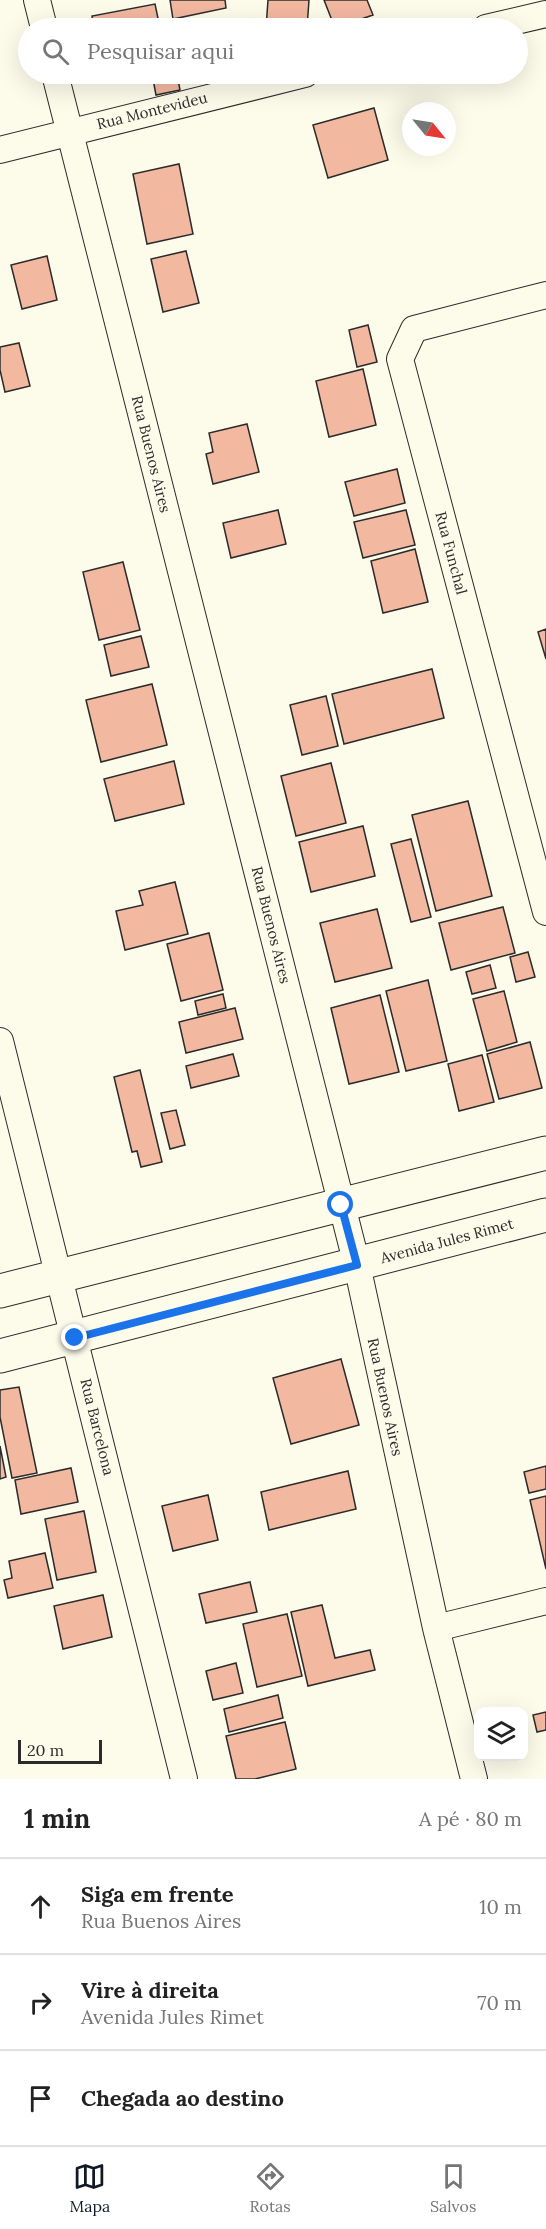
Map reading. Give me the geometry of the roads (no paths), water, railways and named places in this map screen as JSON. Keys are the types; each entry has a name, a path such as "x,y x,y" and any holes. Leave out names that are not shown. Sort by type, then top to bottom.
{"main road":[{"path":"0,1291 546,1153"},
{"name":"Avenida Jules Rimet","path":"0,1356 546,1215"}],"street":[{"path":"37,0 42,18"},
{"path":"528,18 546,14"},
{"name":"Rua Buenos Aires","path":"58,84 357,1265 436,1629 474,1779"},
{"name":"Rua Montevideu","path":"0,150 264,84"},
{"name":"Rua Funchal","path":"546,295 414,329 400,359 546,912"},
{"name":"Rua Barcelona","path":"0,1041 184,1779"},
{"path":"436,1629 546,1601"}]}
